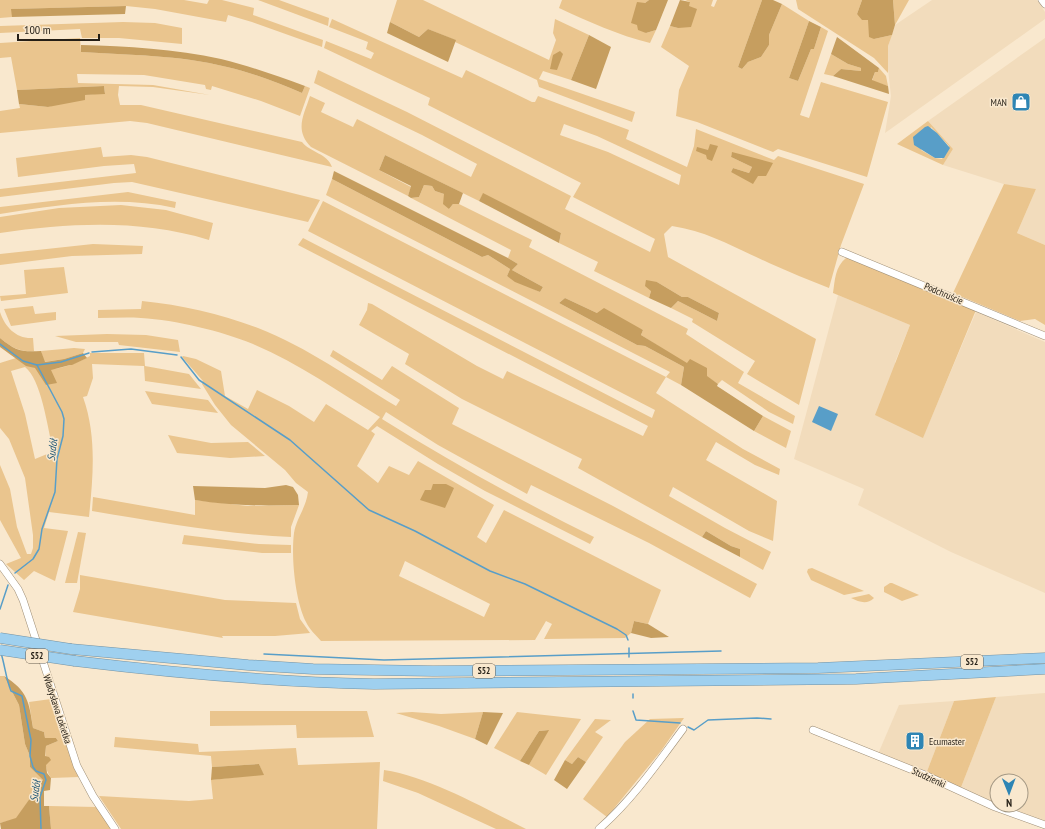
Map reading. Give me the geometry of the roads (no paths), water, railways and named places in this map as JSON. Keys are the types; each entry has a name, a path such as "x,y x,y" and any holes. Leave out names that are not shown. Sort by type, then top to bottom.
{"highway":[{"name":"S52","path":"0,638 70,649 248,665 313,669 433,671 818,668 1045,658"},
{"name":"S52","path":"0,650 75,661 196,675 304,682 374,684 856,679 1045,669"}],"street":[{"path":"1042,0 1045,4"},
{"name":"Podchruście","path":"842,252 1045,336"},
{"name":"Władysława Łokietka","path":"0,564 18,589 23,600 77,766 93,796 115,829"},
{"path":"599,829 630,798 662,759 682,728"},
{"name":"Studzienki","path":"813,730 925,775 995,807 1045,825"}],"water":[{"path":"928,126 937,133 950,148 944,158 935,158 914,145 913,137"},
{"path":"819,406 838,414 831,431 812,422"}],"waterway":[{"name":"Sudół","path":"0,344 23,361 37,365 62,412 64,419 63,436 57,459 55,492 42,529 39,549 33,559 15,573"},
{"path":"92,352 131,349 177,355"},
{"path":"37,365 61,362 89,353"},
{"path":"181,357 199,380 290,440 369,510 415,531 490,571 525,584 617,629 626,635 628,640"},
{"name":"Sudół","path":"0,609 8,585"},
{"path":"629,648 629,657"},
{"path":"264,654 384,660 721,651"},
{"name":"Sudół","path":"1,653 11,691 22,696 31,740 30,756 33,767 36,771 44,774 46,780 40,797 41,829"},
{"path":"633,711 636,720 680,723"},
{"path":"688,727 694,730 708,720 757,718 771,719"}],"place":[{"name":"MAN","path":"1021,102"},
{"name":"Ecumaster","path":"915,741"}]}
